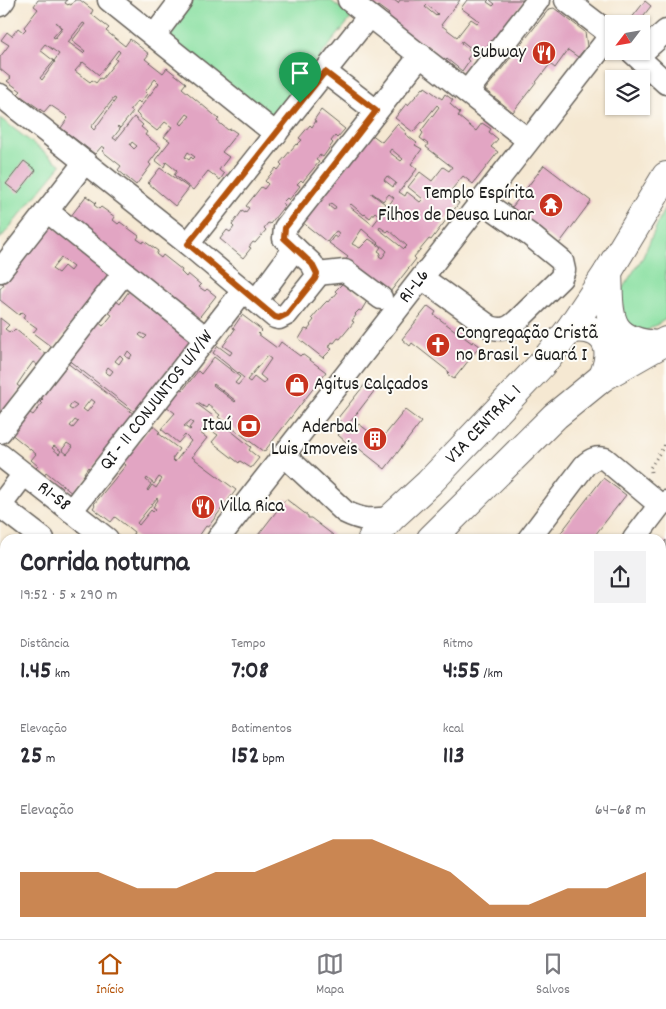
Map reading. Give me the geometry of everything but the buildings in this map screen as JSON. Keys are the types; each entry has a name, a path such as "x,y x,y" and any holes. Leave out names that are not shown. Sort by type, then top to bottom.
{"main road":[{"name":"VIA CENTRAL 1","path":"377,534 429,483 542,364 570,329 608,272 666,176"},
{"path":"608,272 610,314 613,323 632,342 662,343"},
{"path":"570,329 587,329 597,332 605,342 608,349 608,359 604,377"},
{"path":"435,534 555,416 604,377 662,343"}],"street":[{"path":"0,5 4,0"},
{"path":"109,0 276,134"},
{"path":"154,36 181,0"},
{"path":"349,0 528,140"},
{"path":"467,92 538,0"},
{"path":"566,0 605,31"},
{"path":"188,244 369,16"},
{"path":"650,43 666,31"},
{"name":"R1-L6","path":"222,534 528,140 605,45"},
{"path":"317,274 312,264 284,238 285,228 420,55"},
{"path":"641,60 666,83"},
{"path":"325,72 376,111"},
{"path":"0,95 188,244 275,317 282,318 315,279 317,274"},
{"path":"0,271 85,162"},
{"path":"422,278 490,327 499,330 518,322 561,278 564,270 562,262 530,235 482,200"},
{"path":"47,211 206,338"},
{"name":"QI - 11 CONJUNTOS U/V/W","path":"71,511 206,338 250,296 295,248"},
{"path":"317,274 345,271 381,298"},
{"path":"0,432 124,273"},
{"path":"284,454 345,512 356,534"},
{"name":"R1-S8","path":"0,455 101,534"},
{"path":"533,534 585,465 597,458 605,459 664,503 638,534"},
{"path":"24,474 0,506 36,534"},
{"path":"345,512 368,520 391,518"}],"path":[{"path":"664,503 650,468 666,444"}],"green space":[{"path":"194,0 330,0 352,17 271,118 166,34"},
{"path":"0,118 61,165 0,239"},
{"path":"666,204 666,319 643,333 627,330 620,292 643,257"}],"place":[{"name":"Subway","path":"544,53"},
{"name":"Templo Espírita Filhos de Deusa Lunar","path":"551,205"},
{"name":"Congregação Cristã no Brasil - Guará I","path":"438,345"},
{"name":"Agitus Calçados","path":"297,385"},
{"name":"Itaú","path":"249,426"},
{"name":"Aderbal Luis Imoveis","path":"375,439"},
{"name":"Villa Rica","path":"203,507"}],"route":[{"path":"325,72 376,111 285,228 284,238 312,264 317,274 287,314 279,318 275,317 188,244 300,103 325,72"}]}
